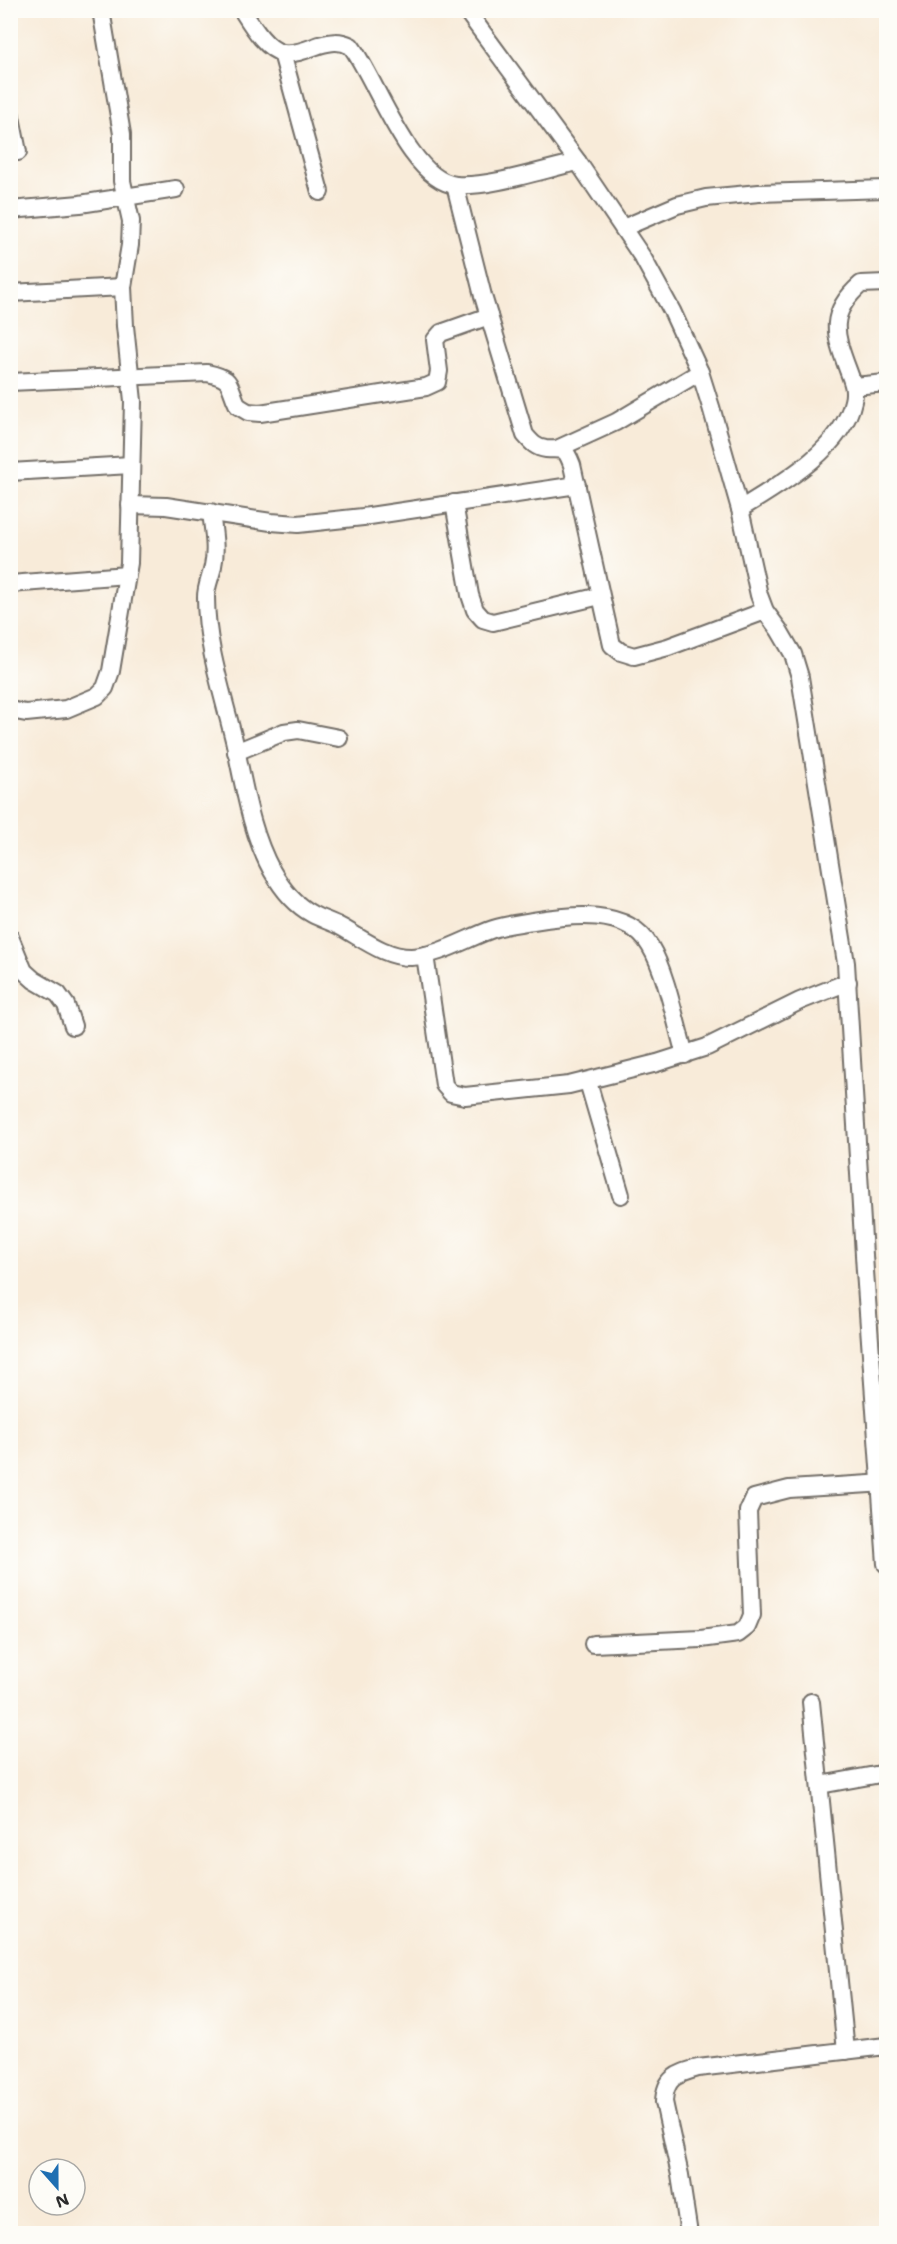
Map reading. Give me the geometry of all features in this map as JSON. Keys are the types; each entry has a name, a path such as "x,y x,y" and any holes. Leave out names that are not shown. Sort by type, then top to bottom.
{"street":[{"path":"10,710 26,713 66,709 97,696 105,688 111,670 127,575 133,401 123,287 130,245 131,221 122,181 122,134 101,10"},
{"path":"242,10 269,45 282,53 298,52 331,42 342,42 351,46 413,154 441,182 455,185 484,183 578,162"},
{"path":"466,10 578,162 657,282 700,372 740,509 759,595 765,611 793,654 800,677 848,982 865,1271 883,1483 886,1564"},
{"path":"282,53 320,192"},
{"path":"10,112 18,153"},
{"path":"455,185 489,316 525,435 534,445 545,449 559,448 616,422 700,372"},
{"path":"10,210 80,204 176,189"},
{"path":"622,228 676,205 706,198 759,193 792,194 886,189"},
{"path":"740,509 807,466 840,430 850,413 854,399 854,386 837,337 838,312 861,284 886,283"},
{"path":"10,293 123,287"},
{"path":"10,382 207,373 223,376 229,382 238,406 248,412 260,413 426,387 437,382 439,370 435,340 441,333 489,316"},
{"path":"854,386 886,382"},
{"path":"559,448 567,453 577,485 612,645 621,652 634,656 668,647 765,611"},
{"path":"10,472 131,465"},
{"path":"130,505 166,506 298,524 354,518 577,485"},
{"path":"454,503 470,595 475,610 483,619 493,622 600,596"},
{"path":"211,512 215,552 206,596 216,668 260,843 272,871 295,901 311,913 332,922 385,952 398,956 425,955 495,928 570,916 590,915 624,924 649,944 658,960 685,1055"},
{"path":"10,584 127,575"},
{"path":"236,752 284,732 310,731 339,738"},
{"path":"10,937 24,971 34,980 58,994 66,1005 73,1026"},
{"path":"425,955 444,1085 451,1092 465,1096 588,1082 685,1055 707,1047 800,1001 848,982"},
{"path":"588,1082 621,1194"},
{"path":"592,1644 701,1639 738,1634 747,1627 752,1615 748,1511 754,1498 789,1488 883,1483"},
{"path":"812,1702 846,2050"},
{"path":"819,1785 886,1773"},
{"path":"689,2234 680,2175 664,2102 665,2090 672,2078 698,2068 886,2046"}]}
